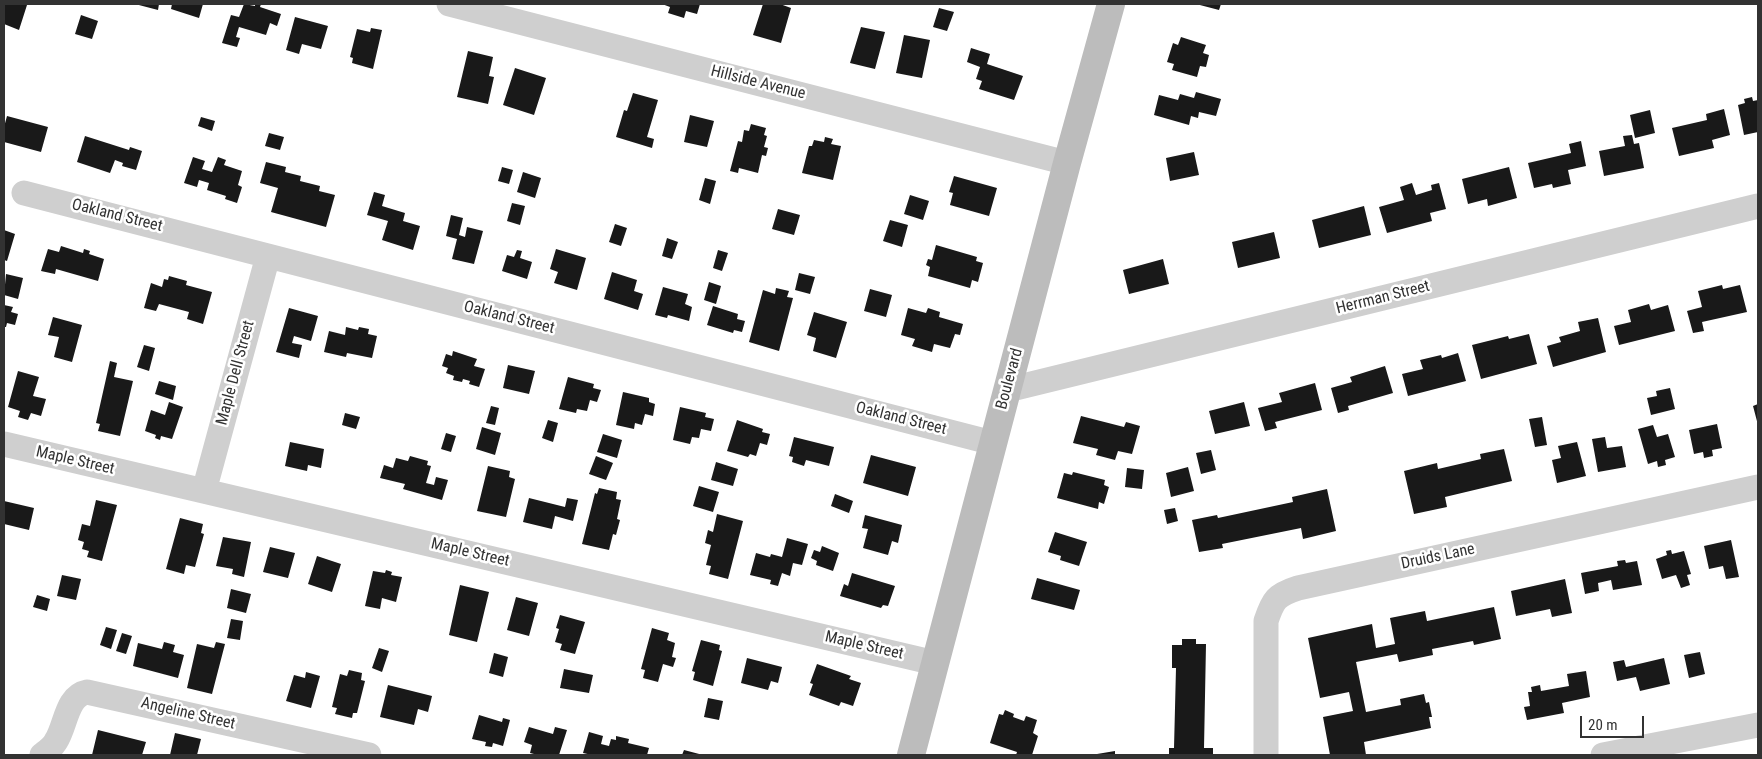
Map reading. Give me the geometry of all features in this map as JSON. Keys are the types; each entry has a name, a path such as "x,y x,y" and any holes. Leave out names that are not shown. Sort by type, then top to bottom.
{"main road":[{"name":"Boulevard","path":"911,755 1067,163 1111,4"}],"street":[{"name":"Hillside Avenue","path":"449,4 1067,163"},
{"name":"Oakland Street","path":"24,192 993,443"},
{"name":"Herrman Street","path":"1007,390 1758,206"},
{"name":"Maple Dell Street","path":"204,491 268,256"},
{"name":"Maple Street","path":"4,444 935,663"},
{"name":"Druids Lane","path":"1266,755 1266,621 1270,606 1281,594 1298,588 1758,487"},
{"name":"Angeline Street","path":"42,755 56,742 74,699 80,694 87,692 369,755"},
{"path":"1603,755 1758,725"}],"building":[{"path":"4,4 27,5 19,30 4,24"},
{"path":"135,4 159,4 158,10"},
{"path":"172,4 203,4 199,18 171,9"},
{"path":"244,4 255,6 255,4 261,4 260,7 281,14 277,26 270,23 266,35 239,27 236,37 240,38 237,47 222,43 231,15 239,17"},
{"path":"662,4 700,4 697,14 686,11 684,18 668,13 670,7"},
{"path":"763,4 780,4 791,8 781,43 753,35"},
{"path":"1196,4 1221,4 1219,10"},
{"path":"939,8 954,12 947,31 933,27"},
{"path":"81,15 98,21 92,39 75,34"},
{"path":"295,17 328,26 321,49 302,44 299,54 286,50"},
{"path":"861,27 885,32 875,69 850,63"},
{"path":"371,28 382,30 373,69 352,63 353,58 350,57 357,29 370,32"},
{"path":"904,35 930,40 922,78 896,73"},
{"path":"1181,37 1206,45 1203,53 1209,55 1206,67 1200,66 1197,77 1172,70 1174,64 1167,62 1173,43 1178,45"},
{"path":"971,48 990,54 987,64 1023,76 1014,100 979,89 982,81 976,79 980,67 967,62"},
{"path":"468,51 493,57 489,76 494,77 488,104 457,97"},
{"path":"515,68 546,78 534,115 503,105"},
{"path":"1196,92 1221,99 1216,116 1199,112 1198,118 1191,116 1189,125 1154,115 1159,95 1178,100 1180,94 1194,98"},
{"path":"633,93 658,100 647,137 654,139 652,148 616,137 624,110 627,111"},
{"path":"1752,97 1753,101 1758,100 1758,132 1744,135 1738,105 1745,103 1744,99"},
{"path":"1724,109 1730,135 1712,140 1714,148 1679,156 1672,128 1707,120 1706,114"},
{"path":"1650,110 1655,133 1635,138 1630,115"},
{"path":"690,115 714,121 707,147 684,142"},
{"path":"7,116 48,127 41,152 4,142 4,127"},
{"path":"201,117 215,121 212,131 198,126"},
{"path":"751,124 766,128 764,135 767,136 764,147 768,148 766,156 762,155 758,173 739,168 738,173 730,171 738,141 742,142 744,130 749,131"},
{"path":"269,133 284,137 280,150 265,146"},
{"path":"1632,135 1634,144 1639,143 1644,168 1604,176 1599,151 1625,146 1623,136"},
{"path":"85,136 129,150 130,147 142,151 136,170 122,166 123,163 115,160 110,173 77,162"},
{"path":"825,137 833,139 831,144 841,146 833,180 802,173 809,146 812,146 814,140 824,142"},
{"path":"1581,141 1586,166 1568,170 1571,184 1553,188 1552,184 1534,188 1528,163 1571,153 1569,144"},
{"path":"1194,152 1199,175 1170,181 1166,158"},
{"path":"193,157 205,161 202,169 212,172 218,157 226,160 224,165 242,171 238,185 242,187 237,203 225,199 226,196 207,190 209,183 199,180 197,187 184,183"},
{"path":"266,162 286,167 285,172 301,176 300,181 320,186 319,191 335,195 326,227 271,212 278,188 260,183"},
{"path":"502,167 513,170 509,184 498,181"},
{"path":"1509,167 1517,198 1488,206 1487,199 1468,204 1462,179"},
{"path":"523,172 541,178 535,198 517,192"},
{"path":"954,176 997,188 989,216 950,205 953,193 949,192"},
{"path":"705,178 716,181 710,204 699,200"},
{"path":"1412,183 1416,195 1432,190 1431,185 1439,183 1446,209 1430,213 1432,221 1387,233 1379,207 1404,200 1400,187"},
{"path":"374,192 385,195 382,206 405,213 403,221 420,226 413,250 382,240 388,221 367,215"},
{"path":"910,195 929,201 923,220 904,214"},
{"path":"512,203 525,206 520,225 507,221"},
{"path":"1364,206 1371,235 1319,248 1312,220"},
{"path":"778,209 800,215 794,235 772,229"},
{"path":"451,215 463,218 459,235 465,237 467,227 483,231 474,264 452,259 457,239 446,236"},
{"path":"890,220 908,225 902,247 883,241"},
{"path":"615,224 627,228 621,246 609,242"},
{"path":"4,230 15,234 7,261 4,260"},
{"path":"1274,232 1280,258 1238,268 1232,242"},
{"path":"667,238 678,242 672,259 662,256"},
{"path":"936,245 977,257 976,261 983,263 978,282 972,280 970,288 928,276 930,267 926,265 928,259 932,260"},
{"path":"61,246 83,253 84,249 90,251 89,254 104,259 98,281 56,269 55,274 41,271 48,249 59,252"},
{"path":"556,249 586,258 577,290 554,283 558,272 550,269"},
{"path":"517,250 522,251 520,258 532,262 527,279 502,271 507,255 514,257"},
{"path":"718,250 728,253 722,271 713,268"},
{"path":"1163,259 1169,284 1129,294 1123,270"},
{"path":"612,272 637,280 634,291 643,294 638,310 604,299"},
{"path":"799,273 815,277 810,294 795,290"},
{"path":"6,274 23,278 18,299 4,295"},
{"path":"169,276 187,281 186,285 212,292 203,324 187,319 189,312 159,304 156,311 144,308 151,283 162,287 164,279 168,280"},
{"path":"709,282 721,286 716,304 704,300"},
{"path":"1722,285 1723,289 1740,285 1747,312 1702,322 1704,331 1693,333 1687,311 1702,307 1698,291"},
{"path":"663,287 688,294 685,304 692,307 689,321 668,315 667,318 655,315"},
{"path":"776,288 789,291 787,297 793,298 779,351 749,342 763,290 775,294"},
{"path":"870,289 892,295 886,317 864,311"},
{"path":"1649,304 1651,310 1668,305 1675,331 1619,345 1614,326 1631,322 1628,310"},
{"path":"4,305 13,307 11,312 18,314 15,325 7,323 6,327 4,327"},
{"path":"713,306 738,314 737,319 745,321 742,332 734,330 733,333 707,325"},
{"path":"289,308 318,316 311,341 294,336 292,343 302,345 299,358 276,352"},
{"path":"908,308 926,313 928,308 940,312 939,317 963,324 960,335 955,334 950,348 934,344 932,352 912,346 915,339 901,335"},
{"path":"814,312 847,322 836,358 813,351 816,338 807,335"},
{"path":"53,317 82,325 72,362 54,357 59,337 48,335"},
{"path":"1598,318 1606,352 1553,367 1547,346 1561,342 1559,337 1580,331 1578,322"},
{"path":"346,327 358,330 359,327 369,329 368,334 377,336 372,358 347,353 346,357 324,352 329,331 345,335"},
{"path":"1529,334 1537,364 1481,379 1472,345 1508,336 1509,339"},
{"path":"144,345 155,348 149,371 137,367"},
{"path":"453,351 477,359 474,366 485,369 479,387 469,384 470,381 463,379 462,382 453,380 454,376 446,373 448,368 442,366 446,354 452,356"},
{"path":"1458,353 1466,381 1408,396 1402,374 1423,369 1420,360 1441,355 1442,358"},
{"path":"110,361 117,363 114,377 133,381 120,436 98,431 100,424 96,423"},
{"path":"508,365 535,371 529,394 503,388"},
{"path":"1385,366 1393,393 1348,406 1349,410 1338,413 1331,388 1352,382 1350,377"},
{"path":"18,371 39,377 33,396 46,399 41,416 31,413 28,420 18,417 20,411 8,407"},
{"path":"568,377 594,384 593,388 601,390 597,402 590,400 587,411 577,409 576,413 559,409"},
{"path":"159,381 176,386 173,400 155,394"},
{"path":"1315,383 1322,410 1275,422 1277,428 1265,431 1258,408 1282,402 1279,393"},
{"path":"1670,388 1675,409 1651,415 1647,398 1657,396 1656,391"},
{"path":"623,392 649,398 649,402 655,404 653,416 645,414 642,425 635,423 634,429 616,425"},
{"path":"169,402 183,407 172,439 161,436 160,440 155,438 156,435 145,431 151,410 165,415"},
{"path":"1244,402 1250,426 1215,434 1209,411"},
{"path":"1758,404 1758,425 1753,406"},
{"path":"491,406 499,408 495,425 486,423"},
{"path":"680,407 706,413 705,417 714,419 711,431 701,429 699,438 692,437 690,444 673,440"},
{"path":"345,413 360,417 356,429 342,425"},
{"path":"1081,416 1124,427 1126,422 1140,426 1132,454 1118,451 1115,460 1096,455 1098,449 1073,443"},
{"path":"1542,417 1547,445 1535,447 1529,419"},
{"path":"548,420 558,423 553,442 542,438"},
{"path":"737,420 763,429 762,432 770,434 767,445 760,443 756,456 750,454 748,457 727,451"},
{"path":"1717,424 1722,448 1712,450 1713,456 1704,458 1703,452 1694,454 1689,430"},
{"path":"1653,425 1657,437 1668,434 1675,457 1665,460 1666,465 1658,467 1657,461 1648,464 1638,429"},
{"path":"482,427 501,433 495,455 476,449"},
{"path":"446,433 456,436 451,452 441,449"},
{"path":"603,434 622,440 617,458 597,452"},
{"path":"794,437 834,447 829,466 806,460 804,466 792,462 793,457 789,456"},
{"path":"1605,437 1607,448 1622,446 1626,467 1598,472 1592,439"},
{"path":"290,442 324,449 321,468 308,465 307,471 285,466"},
{"path":"1577,442 1586,476 1557,483 1552,460 1561,458 1558,446"},
{"path":"1504,449 1512,481 1445,497 1447,507 1414,514 1404,471 1437,463 1438,469 1481,459 1480,454"},
{"path":"1211,450 1216,470 1201,474 1196,453"},
{"path":"871,455 916,467 908,496 863,483"},
{"path":"410,456 428,461 427,465 431,466 426,483 434,485 436,477 448,480 442,500 403,489 405,484 380,478 384,465 393,468 396,458 408,461"},
{"path":"596,456 613,463 606,480 589,474"},
{"path":"716,462 738,469 733,486 711,480"},
{"path":"488,466 510,471 509,477 515,479 506,517 477,511"},
{"path":"1188,467 1194,491 1171,497 1166,473"},
{"path":"1127,468 1144,470 1142,489 1125,487"},
{"path":"1073,472 1105,480 1104,485 1109,487 1104,504 1099,502 1098,509 1057,498 1064,473 1072,475"},
{"path":"699,486 719,492 713,512 693,506"},
{"path":"599,488 617,492 616,499 621,500 617,519 620,520 616,535 613,534 609,550 582,544 595,493 597,494"},
{"path":"1327,489 1336,531 1303,539 1301,528 1222,544 1223,548 1199,552 1192,520 1217,515 1218,518 1293,502 1292,497"},
{"path":"835,494 853,501 849,513 831,506"},
{"path":"529,498 565,507 567,498 578,500 573,521 555,516 552,529 523,522"},
{"path":"96,500 117,505 102,561 87,557 89,551 82,549 84,542 78,540 82,524 90,526"},
{"path":"4,501 34,508 29,530 4,524"},
{"path":"1175,508 1178,521 1167,524 1164,510"},
{"path":"717,514 743,521 728,579 709,574 711,566 706,565 711,545 705,543 708,530 713,532"},
{"path":"865,515 902,525 898,543 892,541 888,555 863,548 868,529 862,528"},
{"path":"180,518 203,524 201,533 204,534 195,567 186,565 184,574 166,569"},
{"path":"1055,532 1087,542 1079,566 1060,560 1061,556 1048,552"},
{"path":"223,537 251,542 244,577 232,574 233,569 216,566"},
{"path":"787,538 808,544 802,565 793,563 790,576 782,573 778,586 770,584 771,580 750,575 756,553 770,557 771,554 782,557"},
{"path":"1731,540 1739,577 1726,579 1723,566 1709,569 1704,546"},
{"path":"822,546 839,553 833,571 816,565 817,561 811,558 814,550 820,552"},
{"path":"270,547 295,553 288,578 263,572"},
{"path":"1671,550 1672,554 1684,551 1691,574 1687,575 1690,585 1681,588 1676,575 1662,579 1656,559 1667,555 1666,551"},
{"path":"317,556 341,564 332,592 308,584"},
{"path":"1625,560 1626,563 1637,561 1642,585 1613,590 1611,580 1598,583 1599,591 1585,594 1581,573 1618,566 1617,561"},
{"path":"386,570 392,572 391,575 402,577 396,602 382,598 380,609 365,606 373,571 385,573"},
{"path":"852,573 895,586 888,606 883,605 881,608 840,596 844,584 848,586"},
{"path":"62,575 81,579 76,600 57,596"},
{"path":"1037,578 1080,590 1074,610 1031,599"},
{"path":"1565,579 1572,613 1552,617 1550,609 1516,616 1511,591"},
{"path":"460,585 489,592 477,642 449,635"},
{"path":"231,589 251,594 246,613 227,608"},
{"path":"37,595 50,599 47,611 33,607"},
{"path":"516,597 538,603 529,636 507,630"},
{"path":"1494,607 1501,639 1474,645 1473,641 1432,649 1433,655 1399,662 1397,654 1356,662 1366,712 1401,705 1400,699 1424,694 1426,703 1429,702 1432,717 1429,717 1431,728 1364,742 1366,755 1330,755 1323,717 1353,711 1349,692 1320,698 1308,638 1372,624 1376,648 1395,644 1390,618 1425,611 1427,621"},
{"path":"560,615 585,622 575,654 560,650 562,644 555,642 559,629 556,628"},
{"path":"231,619 243,621 240,640 227,638"},
{"path":"106,627 117,630 111,649 100,645"},
{"path":"652,628 669,633 667,640 675,643 672,657 676,658 673,667 663,664 658,682 643,678 645,670 641,669"},
{"path":"122,633 132,636 126,654 116,651"},
{"path":"1182,639 1196,639 1196,644 1206,644 1204,748 1213,748 1213,755 1169,755 1169,748 1174,748 1176,668 1172,668 1172,645 1182,645"},
{"path":"701,640 720,645 719,650 722,651 713,686 693,680 695,672 692,671"},
{"path":"164,642 175,645 173,652 184,655 178,678 133,666 138,643 162,649"},
{"path":"216,642 225,644 212,694 187,688 197,644 214,648"},
{"path":"379,648 389,651 382,672 372,668"},
{"path":"1700,652 1705,674 1689,678 1684,655"},
{"path":"494,653 508,657 503,677 489,673"},
{"path":"747,658 782,667 778,683 771,681 768,690 741,683"},
{"path":"1664,658 1670,684 1640,691 1636,677 1617,681 1613,662 1624,660 1626,667"},
{"path":"817,664 851,676 849,679 861,683 853,706 841,702 839,706 809,695 813,684 810,683"},
{"path":"564,669 593,675 589,693 560,688"},
{"path":"349,670 362,673 361,680 365,681 357,713 353,713 352,718 335,714 337,708 332,707 340,674 347,676"},
{"path":"1586,671 1590,697 1562,703 1564,713 1527,720 1524,707 1530,706 1528,692 1532,692 1531,687 1540,685 1541,691 1569,686 1567,674"},
{"path":"306,672 320,676 311,708 286,701 294,675 305,678"},
{"path":"388,685 432,696 428,712 418,709 414,725 380,717"},
{"path":"708,698 723,701 719,720 704,717"},
{"path":"1005,710 1014,714 1013,717 1024,721 1026,716 1037,720 1033,733 1038,736 1032,755 1016,755 1017,752 990,743 999,714 1003,715"},
{"path":"479,715 502,722 503,718 510,720 503,746 493,743 492,747 485,746 486,742 472,739"},
{"path":"529,727 553,734 555,727 567,730 559,755 530,753 532,745 524,742"},
{"path":"98,730 146,742 142,755 92,755"},
{"path":"589,732 603,736 601,744 609,746 611,739 616,740 616,736 629,739 628,743 649,748 647,755 592,755 583,753"},
{"path":"175,733 201,739 197,755 170,755"},
{"path":"684,750 703,755 682,755"},
{"path":"1115,751 1115,755 1097,755 1097,754"}]}
